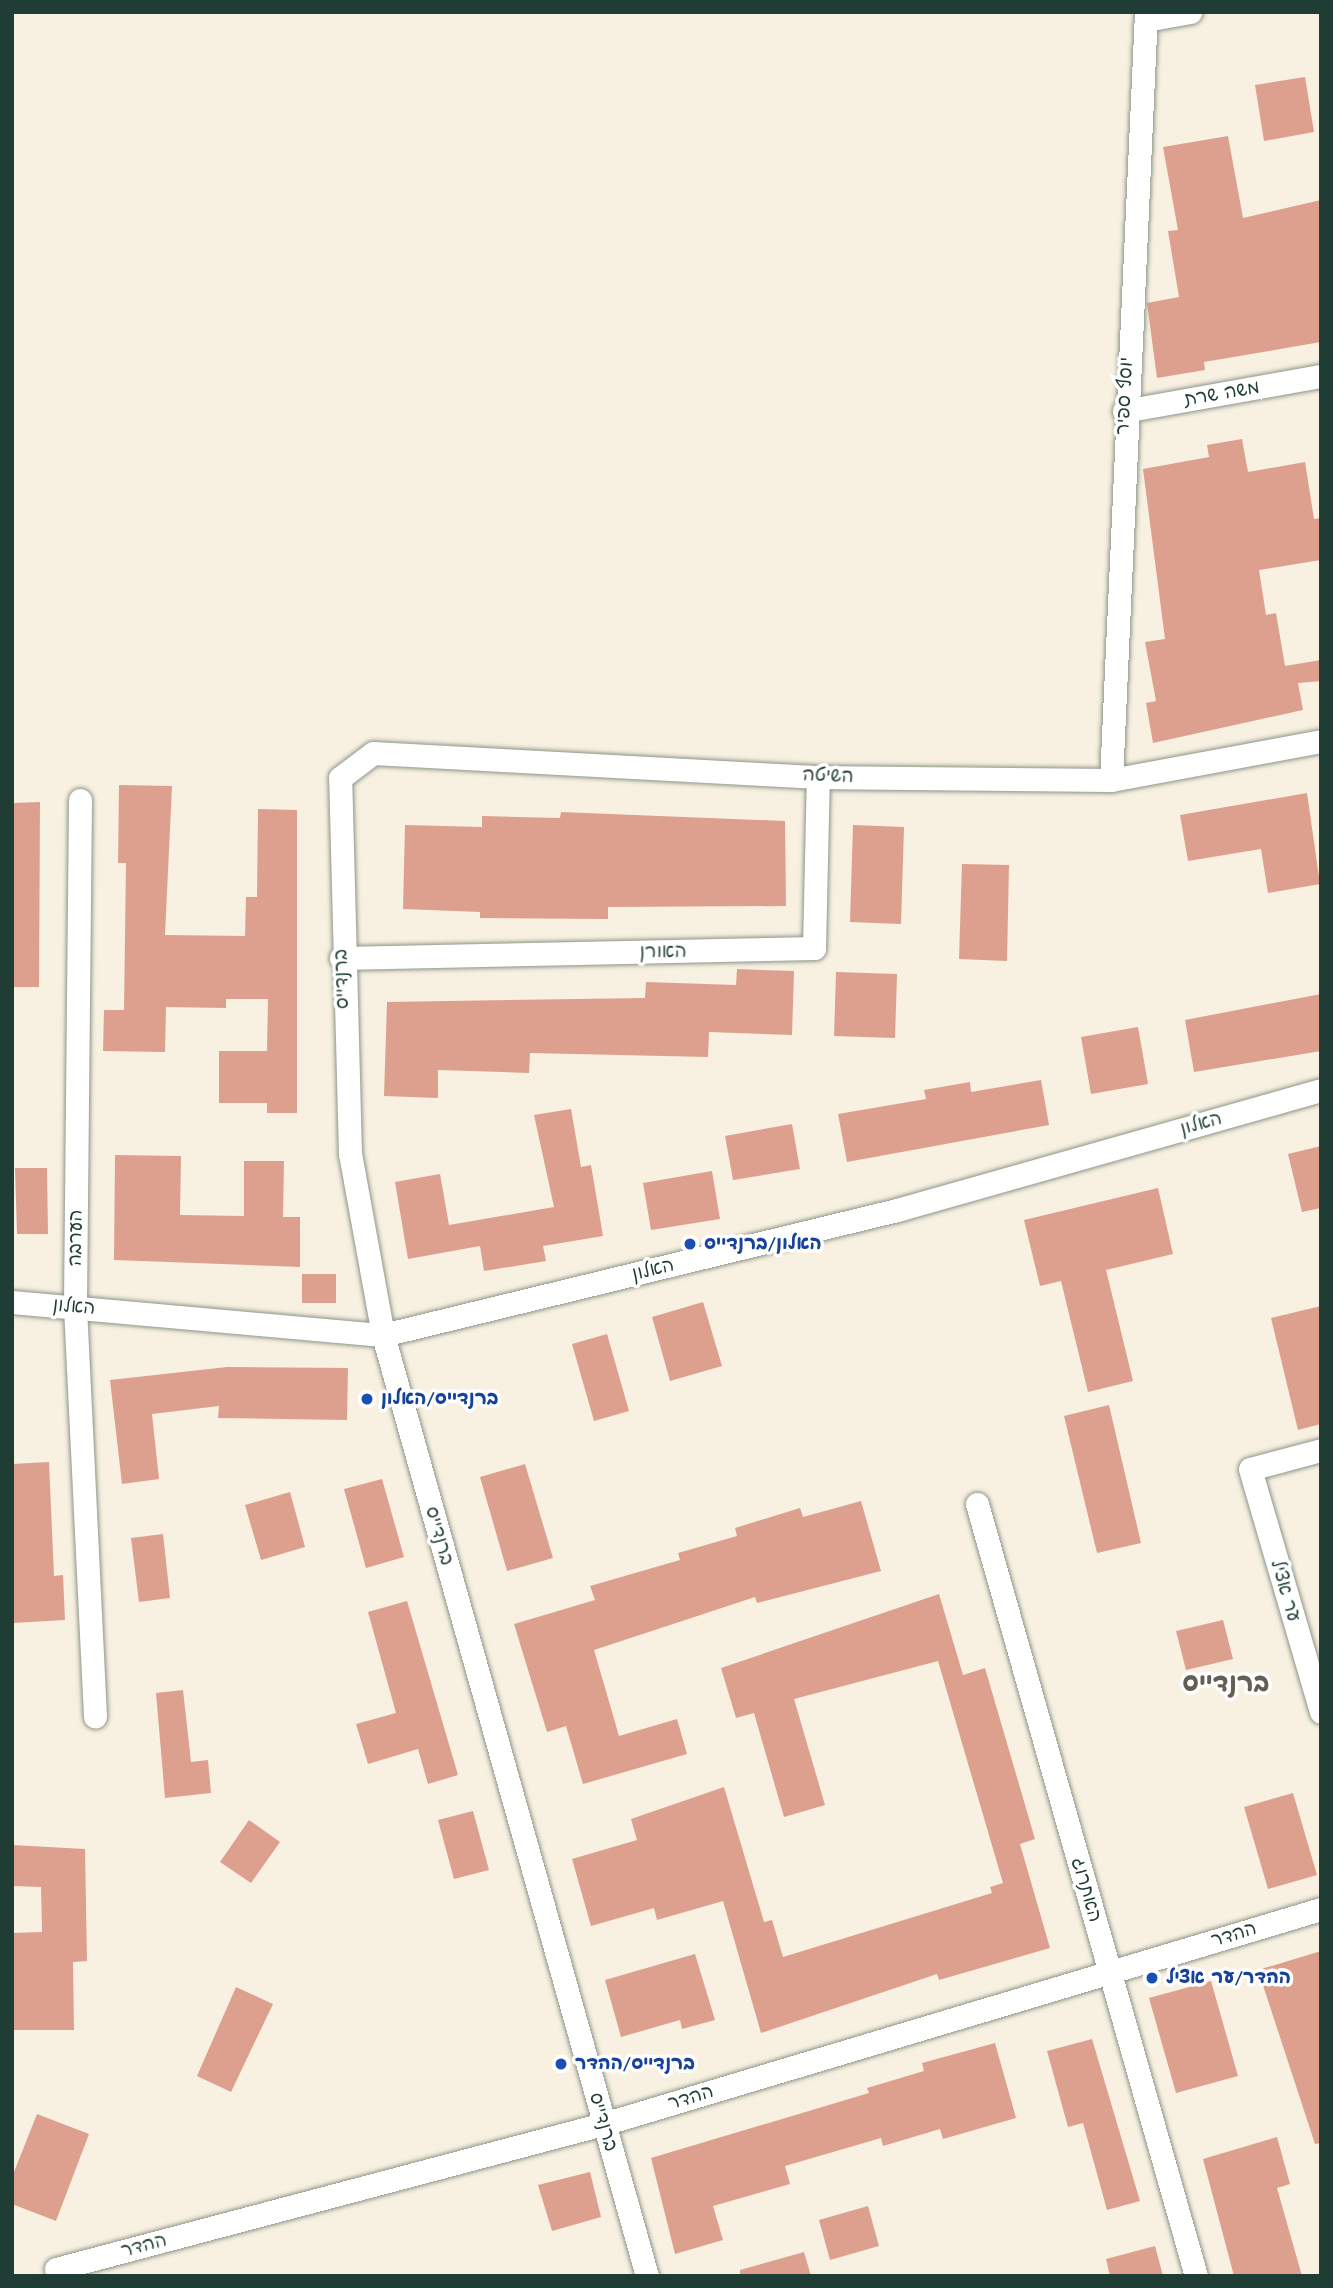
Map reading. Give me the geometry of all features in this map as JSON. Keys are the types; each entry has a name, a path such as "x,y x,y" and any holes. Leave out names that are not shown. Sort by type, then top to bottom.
{"street":[{"path":"1146,16 1190,12"},
{"name":"יוסף ספיר","path":"1111,780 1124,411 1146,16"},
{"name":"משה שרת","path":"1124,411 1321,376"},
{"name":"השיטה","path":"340,778 373,753 818,777 1111,780 1321,741"},
{"name":"האורן","path":"341,958 814,948 818,777"},
{"name":"ברנדייס","path":"340,778 341,958 350,1154 383,1335 647,2276"},
{"name":"הערבה","path":"80,800 75,1307 95,1717"},
{"name":"האלון","path":"12,1302 383,1335 897,1210 1321,1090"},
{"name":"ער אציל","path":"1321,1450 1250,1469 1321,1712"},
{"name":"האתרוג","path":"977,1504 1196,2276"},
{"name":"ההדר","path":"56,2269 603,2124 1321,1909"}],"building":[{"path":"1305,77 1314,132 1264,141 1255,85"},
{"path":"1228,136 1243,218 1321,200 1321,342 1204,362 1205,370 1157,378 1147,303 1179,297 1168,231 1178,230 1163,147"},
{"path":"1242,439 1248,472 1305,462 1314,519 1321,518 1321,560 1259,570 1266,615 1276,613 1285,666 1321,660 1321,681 1298,683 1303,710 1153,743 1146,703 1156,701 1145,642 1165,639 1143,469 1209,457 1207,445"},
{"path":"119,785 172,786 165,935 245,936 246,897 257,897 258,809 297,810 297,1113 267,1113 267,1103 219,1103 219,1051 267,1051 268,999 226,999 226,1008 166,1007 165,1052 103,1051 104,1010 124,1010 126,863 118,863"},
{"path":"1307,793 1320,884 1268,893 1261,849 1188,861 1180,815"},
{"path":"40,802 39,987 12,987 12,803"},
{"path":"561,812 785,821 786,906 608,907 608,919 480,918 480,912 403,909 405,825 482,827 482,816 560,818"},
{"path":"853,825 904,827 901,924 850,922"},
{"path":"962,864 1009,865 1007,961 959,959"},
{"path":"737,969 794,971 792,1035 709,1032 708,1057 530,1053 529,1073 438,1070 438,1098 384,1096 387,1002 645,998 646,982 736,985"},
{"path":"836,972 897,974 895,1038 834,1036"},
{"path":"1321,994 1321,1051 1194,1072 1185,1020"},
{"path":"1138,1027 1148,1084 1091,1094 1081,1037"},
{"path":"1041,1080 1049,1125 847,1162 838,1114 926,1099 924,1090 970,1082 971,1092"},
{"path":"571,1109 581,1167 591,1165 603,1236 543,1246 546,1261 484,1271 480,1246 408,1259 395,1182 440,1174 449,1225 554,1207 534,1115"},
{"path":"792,1124 800,1169 733,1180 725,1136"},
{"path":"1321,1146 1321,1208 1302,1212 1288,1154"},
{"path":"115,1155 181,1156 180,1215 244,1216 244,1161 284,1161 283,1217 300,1217 300,1267 114,1260"},
{"path":"15,1168 47,1168 48,1234 17,1234"},
{"path":"712,1171 720,1219 651,1230 643,1183"},
{"path":"1158,1188 1173,1254 1106,1270 1133,1381 1088,1392 1061,1281 1040,1286 1024,1220"},
{"path":"302,1274 336,1274 336,1303 302,1303"},
{"path":"703,1302 722,1366 670,1381 652,1317"},
{"path":"1321,1306 1321,1424 1298,1430 1271,1318"},
{"path":"607,1334 629,1411 594,1421 572,1344"},
{"path":"227,1367 348,1368 347,1420 218,1418 219,1406 152,1414 159,1479 122,1484 110,1380"},
{"path":"1109,1405 1141,1543 1097,1553 1064,1416"},
{"path":"49,1462 54,1576 63,1575 65,1620 12,1623 12,1464"},
{"path":"525,1464 553,1558 507,1571 480,1477"},
{"path":"382,1479 404,1557 366,1568 344,1489"},
{"path":"290,1492 305,1547 261,1560 245,1505"},
{"path":"861,1501 881,1571 757,1603 755,1597 594,1650 619,1736 677,1719 687,1754 583,1784 566,1726 547,1732 514,1624 595,1600 590,1586 680,1560 678,1553 737,1536 735,1528 800,1508 803,1517"},
{"path":"163,1534 170,1598 139,1602 131,1538"},
{"path":"939,1594 963,1675 985,1668 1035,1839 1020,1844 1050,1948 939,1980 937,1974 761,2033 723,1901 657,1920 654,1908 591,1926 572,1859 637,1840 631,1819 724,1787 764,1922 772,1920 783,1957 992,1893 990,1887 1003,1883 938,1661 794,1699 825,1805 784,1817 754,1713 736,1718 721,1668"},
{"path":"407,1601 458,1775 428,1784 418,1749 368,1764 356,1724 396,1713 368,1612"},
{"path":"1223,1620 1233,1659 1186,1670 1176,1631"},
{"path":"183,1690 191,1762 208,1760 211,1793 165,1798 156,1693"},
{"path":"1293,1793 1317,1875 1268,1889 1244,1807"},
{"path":"473,1811 489,1870 454,1879 438,1820"},
{"path":"249,1820 280,1842 251,1883 220,1862"},
{"path":"12,1845 85,1849 87,1961 73,1962 74,2030 12,2030 12,1933 42,1932 41,1887 12,1886"},
{"path":"1321,1951 1321,2143 1315,2144 1258,1970"},
{"path":"695,1954 715,2020 682,2029 680,2020 621,2037 605,1980"},
{"path":"1211,1981 1238,2076 1176,2093 1149,1998"},
{"path":"236,1987 273,2004 231,2092 197,2076"},
{"path":"1092,2039 1140,2201 1107,2210 1083,2123 1068,2127 1047,2051"},
{"path":"995,2043 1016,2118 943,2139 940,2129 883,2146 881,2138 785,2166 790,2184 713,2206 723,2240 675,2254 651,2158 869,2093 867,2088 924,2071 922,2063"},
{"path":"37,2114 89,2134 56,2221 12,2204 12,2177"},
{"path":"1277,2137 1290,2184 1277,2188 1302,2276 1234,2276 1203,2159"},
{"path":"590,2172 601,2217 552,2231 538,2185"},
{"path":"868,2206 879,2246 830,2260 819,2220"},
{"path":"1155,2246 1163,2276 1110,2276 1106,2259"},
{"path":"804,2252 811,2276 740,2276 740,2270"}],"place":[{"name":"האלון/ברנדייס","path":"690,1244"},
{"name":"ברנדייס/האלון","path":"367,1399"},
{"name":"ההדר/ער אציל","path":"1152,1978"},
{"name":"ברנדייס/ההדר","path":"561,2064"}],"district":[{"name":"ברנדייס","path":"1226,1684"}]}
